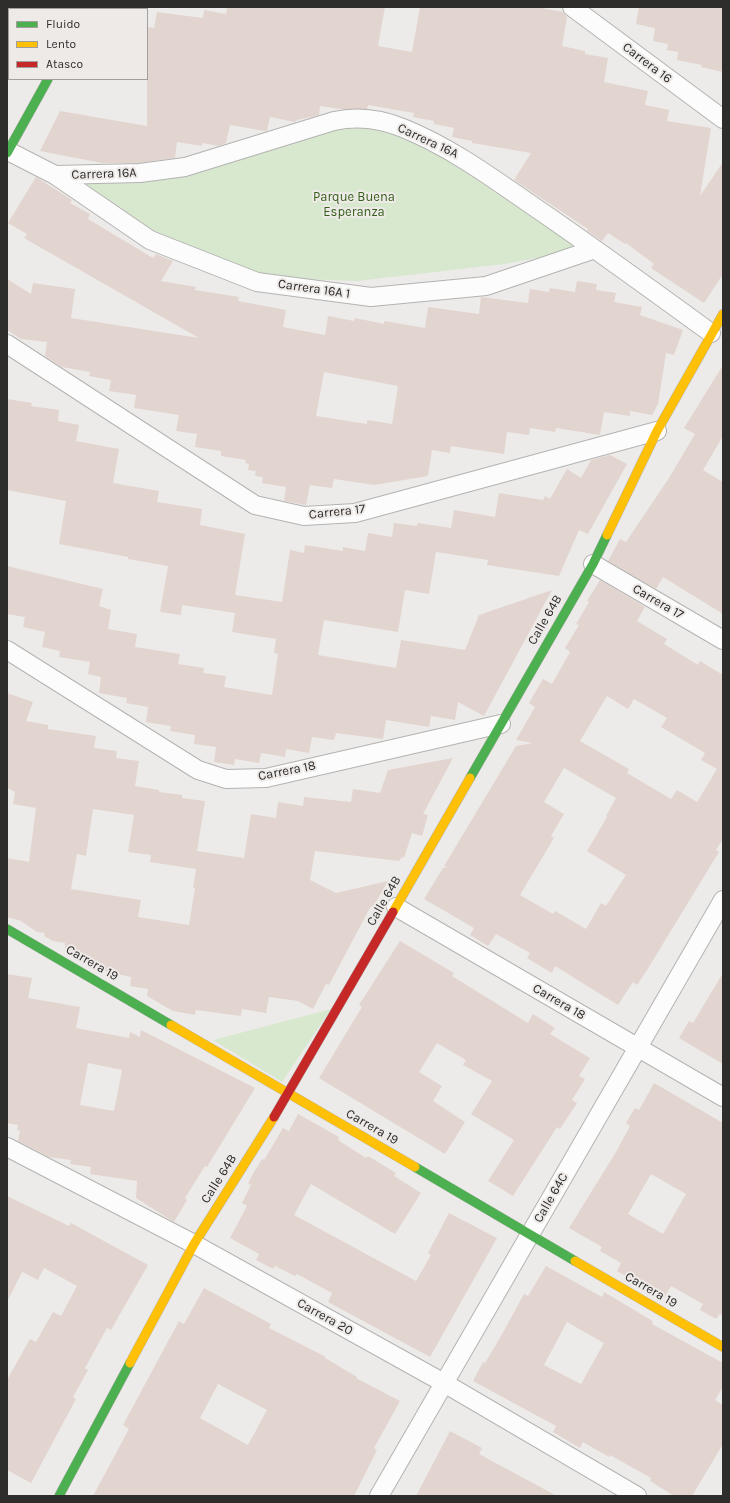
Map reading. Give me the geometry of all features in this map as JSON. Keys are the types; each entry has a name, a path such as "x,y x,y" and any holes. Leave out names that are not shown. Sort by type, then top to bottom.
{"street":[{"name":"Carrera 16","path":"572,7 723,120"},
{"path":"8,152 47,80"},
{"name":"Carrera 16A","path":"8,152 55,176 140,172 185,167 334,121 350,118 371,119 401,127 465,159 595,249 711,333"},
{"name":"Carrera 16A 1","path":"55,176 150,240 257,282 371,297 486,286 595,249"},
{"name":"Calle 64B","path":"58,1496 194,1244 289,1093 593,564 657,431 723,314"},
{"name":"Carrera 17","path":"7,344 255,505 304,516 355,513 657,431"},
{"name":"Carrera 17","path":"593,564 723,640"},
{"name":"Carrera 18","path":"7,650 198,770 226,778 266,778 501,724"},
{"name":"Calle 64C","path":"379,1496 723,900"},
{"name":"Carrera 18","path":"396,907 723,1097"},
{"name":"Carrera 19","path":"7,929 723,1347"},
{"name":"Carrera 20","path":"7,1147 194,1244 444,1383 637,1496"}],"green space":[{"name":"Parque Buena Esperanza","path":"367,128 400,136 467,166 582,249 505,264 357,281 275,278 186,252 82,183 213,168 333,129"},
{"path":"331,1009 282,1082 213,1040"}],"building":[{"path":"227,7 385,7 378,46 412,52 420,7 536,7 563,12 567,17 562,46 585,51 585,54 608,58 604,82 648,91 645,105 669,110 667,121 711,128 700,196 723,162 723,274 704,303 651,268 654,264 626,243 625,244 608,233 602,241 587,231 588,229 514,180 531,153 472,143 472,141 452,137 454,128 434,124 434,121 413,117 414,113 368,105 367,109 340,109 320,106 319,115 297,120 295,122 270,117 267,131 230,125 226,143 219,146 202,143 202,146 177,142 175,158 139,163 102,163 40,151 60,111 147,126 148,27 154,28 157,12 203,18 204,10 226,14"},
{"path":"639,7 723,7 723,72 701,67 702,65 677,60 678,52 667,50 668,44 653,41 655,28 636,24"},
{"path":"36,177 72,200 70,203 90,214 88,219 153,258 156,254 173,261 161,281 196,287 195,290 239,297 238,301 286,310 283,327 325,335 328,316 354,321 355,318 384,324 384,321 425,328 428,307 479,314 481,297 528,303 530,289 549,292 550,288 575,292 577,281 597,284 596,290 616,293 614,302 642,307 640,315 683,330 674,355 666,353 658,404 652,415 630,411 630,416 604,412 600,435 556,428 555,432 530,428 529,435 507,432 504,454 451,446 450,453 432,450 428,476 374,485 334,479 332,488 310,485 306,505 284,501 286,487 262,483 263,477 255,476 256,471 248,470 249,464 245,463 246,460 221,456 221,451 195,447 197,434 176,431 179,415 134,408 136,395 109,391 111,380 89,376 90,372 62,367 45,356 47,342 21,339 7,330 7,279 31,294 33,283 75,289 71,318 199,338 24,238 27,234 8,223","holes":["324,372 398,386 392,424 367,420 367,424 316,416"]},
{"path":"723,365 723,436 703,470 723,482 723,614 663,577 656,589 608,561 620,539 626,542 669,478 695,434 684,428"},
{"path":"7,399 32,403 31,406 59,410 58,421 79,425 76,441 119,449 113,483 159,491 157,502 202,509 200,525 245,534 235,595 282,602 290,550 304,553 305,545 343,551 343,547 365,551 368,533 392,537 394,523 417,526 418,523 451,528 454,510 495,517 499,493 543,500 545,496 550,499 567,469 581,478 591,460 610,455 627,464 588,534 579,530 559,576 487,565 488,560 436,552 429,594 405,590 398,632 324,620 318,655 396,668 401,640 465,650 479,615 552,590 484,716 458,702 455,720 431,716 429,727 386,720 383,739 336,733 334,740 312,737 309,753 286,749 285,757 261,753 259,763 235,759 234,765 214,762 216,747 194,744 195,735 170,731 171,726 146,722 148,707 126,703 127,698 99,693 101,677 88,674 90,662 59,657 60,651 42,647 45,632 23,627 25,617 7,614 7,566 103,589 99,606 111,610 108,629 137,634 135,647 180,654 178,664 204,668 203,673 226,676 224,687 272,695 278,654 274,653 276,639 232,632 235,613 182,605 181,615 160,612 168,566 59,544 66,501 7,490"},
{"path":"600,580 645,607 637,621 667,639 664,644 698,665 700,661 723,675 723,839 716,850 719,852 647,970 637,985 633,982 618,1005 555,966 552,973 527,958 530,953 496,934 488,946 470,935 474,928 424,899 443,868 448,867 444,866 516,746 533,743 516,740 535,707 529,703 543,679 552,684 570,652 565,648 579,625 576,624 589,602 587,601","holes":["607,696 628,709 634,699 667,718 661,727 705,753 701,760 717,769 697,802 677,790 671,799 627,773 629,769 580,741","564,768 616,798 606,816 607,817 587,851 626,875 606,906 601,903 586,929 555,911 553,914 520,895 554,838 551,836 564,814 544,802"]},
{"path":"7,693 33,702 26,721 48,725 48,729 96,736 94,748 117,751 116,758 139,761 135,786 159,790 159,792 182,795 182,798 205,801 197,851 244,858 251,814 276,818 278,802 303,806 304,797 351,802 353,789 380,793 388,770 453,758 423,814 428,815 422,836 412,833 404,858 402,857 399,861 315,851 310,880 336,893 388,881 373,907 371,906 329,985 326,984 313,1009 298,1001 269,997 266,1013 242,1009 241,1016 196,1010 195,1015 173,1011 147,996 148,989 130,986 131,977 104,971 83,959 84,955 73,953 65,948 65,943 53,941 44,936 45,933 37,932 21,921 7,917 7,858 29,862 36,808 13,804 15,792 7,788","holes":["93,809 134,815 128,852 151,855 150,862 196,869 193,888 195,888 189,925 138,917 141,900 71,889 77,854 86,856"]},
{"path":"400,941 454,973 452,976 528,1023 533,1014 555,1028 550,1034 590,1058 579,1076 585,1079 572,1100 577,1103 560,1129 557,1127 513,1196 488,1181 514,1140 471,1114 492,1081 463,1065 466,1060 437,1043 419,1072 442,1086 433,1101 465,1122 445,1154 319,1078 362,1007 359,1005"},
{"path":"723,973 723,1064 679,1038 689,1021 693,1023"},
{"path":"7,974 32,978 28,998 80,1007 76,1028 129,1038 130,1032 140,1037 141,1030 255,1088 207,1167 205,1166 185,1198 187,1200 174,1222 136,1198 137,1181 90,1174 91,1167 70,1164 71,1160 49,1157 18,1141 20,1131 17,1130 18,1125 7,1123","holes":["88,1063 122,1070 114,1111 80,1105"]},
{"path":"654,1083 723,1123 723,1316 720,1314 716,1319 700,1310 703,1304 671,1286 664,1298 617,1271 621,1263 600,1251 602,1247 569,1228 616,1152 630,1126 626,1123 635,1108 639,1110","holes":["651,1174 686,1194 663,1234 628,1214"]},
{"path":"298,1114 339,1137 338,1140 366,1158 368,1156 396,1173 394,1176 421,1193 395,1234 311,1184 294,1215 416,1281 431,1255 428,1253 449,1213 497,1238 430,1357 328,1302 332,1293 297,1274 295,1276 275,1266 273,1269 256,1260 259,1254 230,1238 247,1206 242,1203 251,1185 248,1183 254,1172 262,1159 264,1160 283,1128 289,1131"},
{"path":"7,1196 69,1226 71,1223 148,1265 111,1330 107,1328 85,1368 88,1370 73,1397 76,1399 31,1483 7,1470 7,1380 30,1339 36,1342 53,1312 61,1316 77,1286 44,1268 38,1280 22,1272 7,1302"},
{"path":"546,1266 602,1297 604,1292 651,1320 653,1322 652,1324 723,1363 723,1387 715,1400 723,1405 723,1444 692,1496 674,1496 650,1481 651,1478 610,1455 609,1457 583,1442 580,1448 553,1432 556,1426 473,1381 483,1362 485,1363 501,1336 524,1294 528,1296","holes":["567,1322 604,1343 581,1384 544,1365"]},
{"path":"204,1288 271,1324 269,1328 326,1357 325,1358 357,1377 356,1378 400,1401 374,1448 377,1450 354,1496 93,1496 129,1429 123,1425 179,1321 184,1324","holes":["218,1384 267,1410 248,1445 200,1418"]},
{"path":"450,1431 482,1448 479,1454 557,1496 416,1496"}],"traffic: fast":[{"path":"7,153 47,80"},
{"path":"470,778 593,564 607,535"},
{"path":"7,929 171,1025"},
{"path":"415,1167 575,1261"},
{"path":"59,1496 130,1363"}],"traffic: slow":[{"path":"607,535 657,431 723,314"},
{"path":"393,912 470,778"},
{"path":"171,1025 415,1167"},
{"path":"130,1363 194,1244 274,1117"},
{"path":"575,1261 723,1347"}],"traffic: jam":[{"path":"274,1117 393,912"}]}
